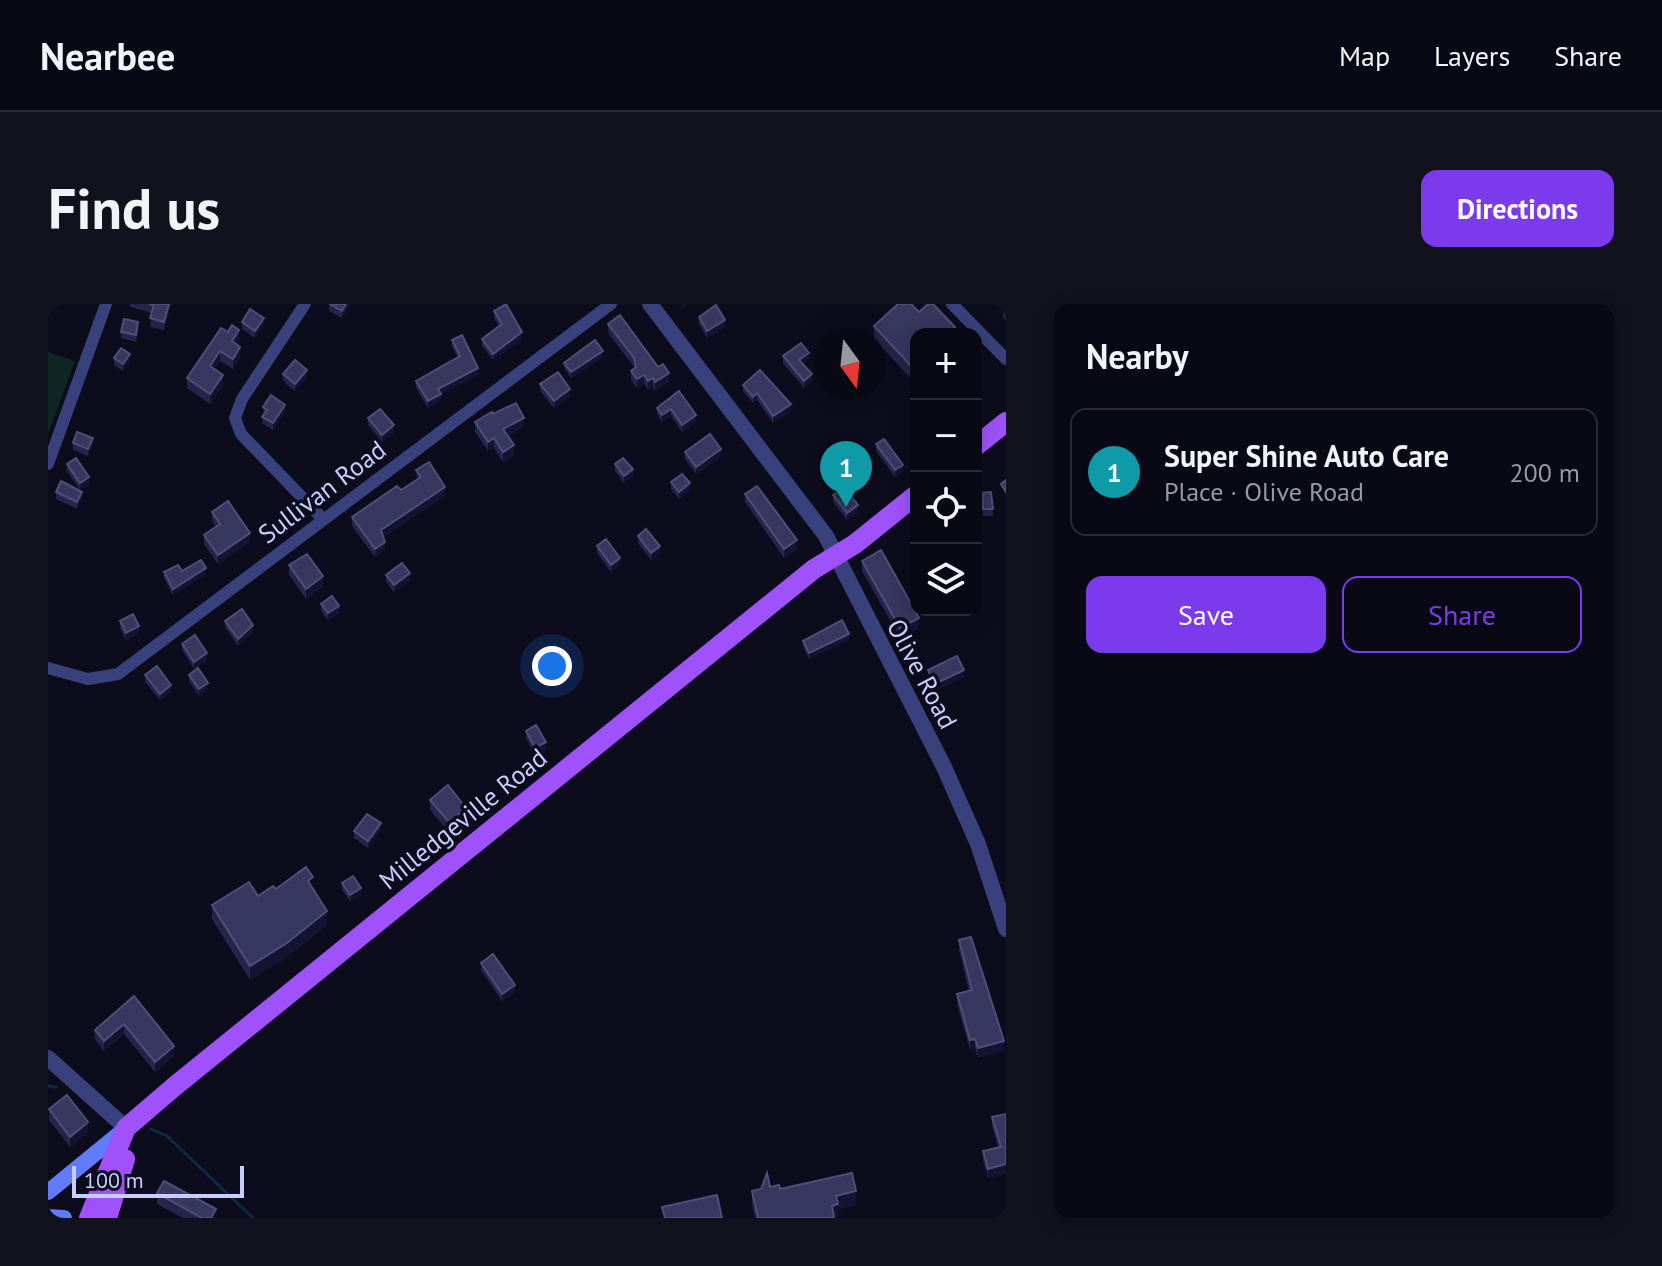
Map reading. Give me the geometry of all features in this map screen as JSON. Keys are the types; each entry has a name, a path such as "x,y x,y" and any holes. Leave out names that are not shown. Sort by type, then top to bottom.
{"main road":[{"path":"982,441 1006,422"},
{"name":"Milledgeville Road","path":"48,1192 814,569 910,499"},
{"path":"107,1218 143,1114"},
{"path":"89,1218 126,1128"},
{"path":"48,1217 64,1218"}],"street":[{"path":"48,464 106,304"},
{"path":"305,304 242,399 235,418 241,434 323,519"},
{"name":"Sullivan Road","path":"48,668 88,679 118,674 611,304"},
{"name":"Olive Road","path":"650,304 826,536 944,767 978,844 1006,929"},
{"path":"952,304 1006,359"},
{"path":"48,1058 126,1128"}],"green space":[{"path":"48,352 75,361 48,434"}],"building":[{"path":"149,304 169,304 164,322 150,318 154,305"},
{"path":"330,304 346,304 342,311"},
{"path":"506,304 522,332 493,354 482,339 502,324 494,311"},
{"path":"898,304 911,304 919,312 928,304 933,304 955,327 910,328 910,365 886,339 886,328 874,326"},
{"path":"716,305 725,320 707,331 699,317"},
{"path":"250,309 264,318 255,331 242,322"},
{"path":"620,315 658,367 663,364 669,373 655,382 653,378 648,381 644,375 637,379 631,371 636,367 634,358 608,324"},
{"path":"124,319 138,322 136,335 121,332"},
{"path":"232,325 239,330 232,341 240,347 233,359 220,351 210,366 223,375 210,394 187,378 221,328 228,332"},
{"path":"462,335 478,368 438,389 441,394 428,401 416,381 460,356 452,340"},
{"path":"595,340 603,351 571,372 564,363"},
{"path":"801,343 809,353 799,360 812,374 804,381 783,356"},
{"path":"121,348 130,354 123,364 114,358"},
{"path":"295,360 307,370 295,384 283,374"},
{"path":"760,370 791,404 773,416 757,393 753,397 743,385"},
{"path":"558,372 570,389 554,401 540,384"},
{"path":"679,391 696,415 682,425 671,409 662,415 657,408"},
{"path":"271,395 285,405 273,423 262,417 267,410 263,407"},
{"path":"516,403 524,418 503,429 514,445 503,452 494,438 488,442 475,422"},
{"path":"380,409 394,425 382,435 368,418"},
{"path":"77,432 93,438 88,449 73,443"},
{"path":"710,434 721,449 696,467 685,452"},
{"path":"884,439 903,465 895,470 876,444"},
{"path":"76,458 89,477 80,483 67,464"},
{"path":"623,458 633,469 624,476 615,464"},
{"path":"429,462 445,487 381,530 385,542 375,549 352,517 397,486 401,490 421,477 416,470"},
{"path":"682,474 690,483 679,492 671,482"},
{"path":"61,481 82,492 77,502 56,492"},
{"path":"757,486 797,540 784,549 745,494"},
{"path":"844,487 858,505 847,513 833,495"},
{"path":"991,492 993,509 983,509 982,493"},
{"path":"228,501 250,533 218,555 204,535 220,524 212,512"},
{"path":"646,529 660,546 651,553 638,536"},
{"path":"606,539 620,558 611,565 597,546"},
{"path":"881,550 910,602 910,616 919,618 900,628 862,561"},
{"path":"307,554 323,576 306,589 289,565"},
{"path":"201,560 206,568 173,589 164,572 178,565 182,571"},
{"path":"402,563 410,573 394,585 386,575"},
{"path":"332,596 339,606 328,613 321,604"},
{"path":"242,609 253,625 238,639 225,621"},
{"path":"133,614 139,626 126,633 120,621"},
{"path":"842,620 849,634 809,653 803,641"},
{"path":"195,635 207,653 194,662 182,644"},
{"path":"957,656 964,670 935,684 928,670"},
{"path":"157,666 171,685 160,694 145,675"},
{"path":"198,668 208,683 199,689 189,675"},
{"path":"536,725 546,742 535,748 526,731"},
{"path":"448,785 466,808 449,822 430,800"},
{"path":"367,814 381,823 368,841 354,831"},
{"path":"306,867 313,877 308,881 327,911 287,943 250,966 212,905 249,882 258,896 273,886 276,889"},
{"path":"353,876 361,888 350,895 342,883"},
{"path":"971,937 1004,1041 978,1048 975,1039 970,1040 957,994 972,990 959,940"},
{"path":"493,954 515,985 502,994 481,963"},
{"path":"134,996 174,1046 155,1062 124,1024 104,1041 95,1030"},
{"path":"67,1095 88,1122 70,1137 49,1109"},
{"path":"1006,1114 1006,1164 988,1169 983,1151 1001,1147 992,1117"},
{"path":"767,1173 770,1187 779,1185 780,1189 852,1173 856,1191 836,1196 838,1204 832,1206 834,1218 758,1218 752,1191 761,1189"},
{"path":"164,1181 216,1209 211,1218 202,1218 157,1193"},
{"path":"717,1195 722,1218 665,1218 662,1207"}],"waterway":[{"path":"48,1086 56,1087"},
{"path":"151,1129 167,1136 253,1218"}],"place":[{"name":"Super Shine Auto Care","path":"846,507"}]}
